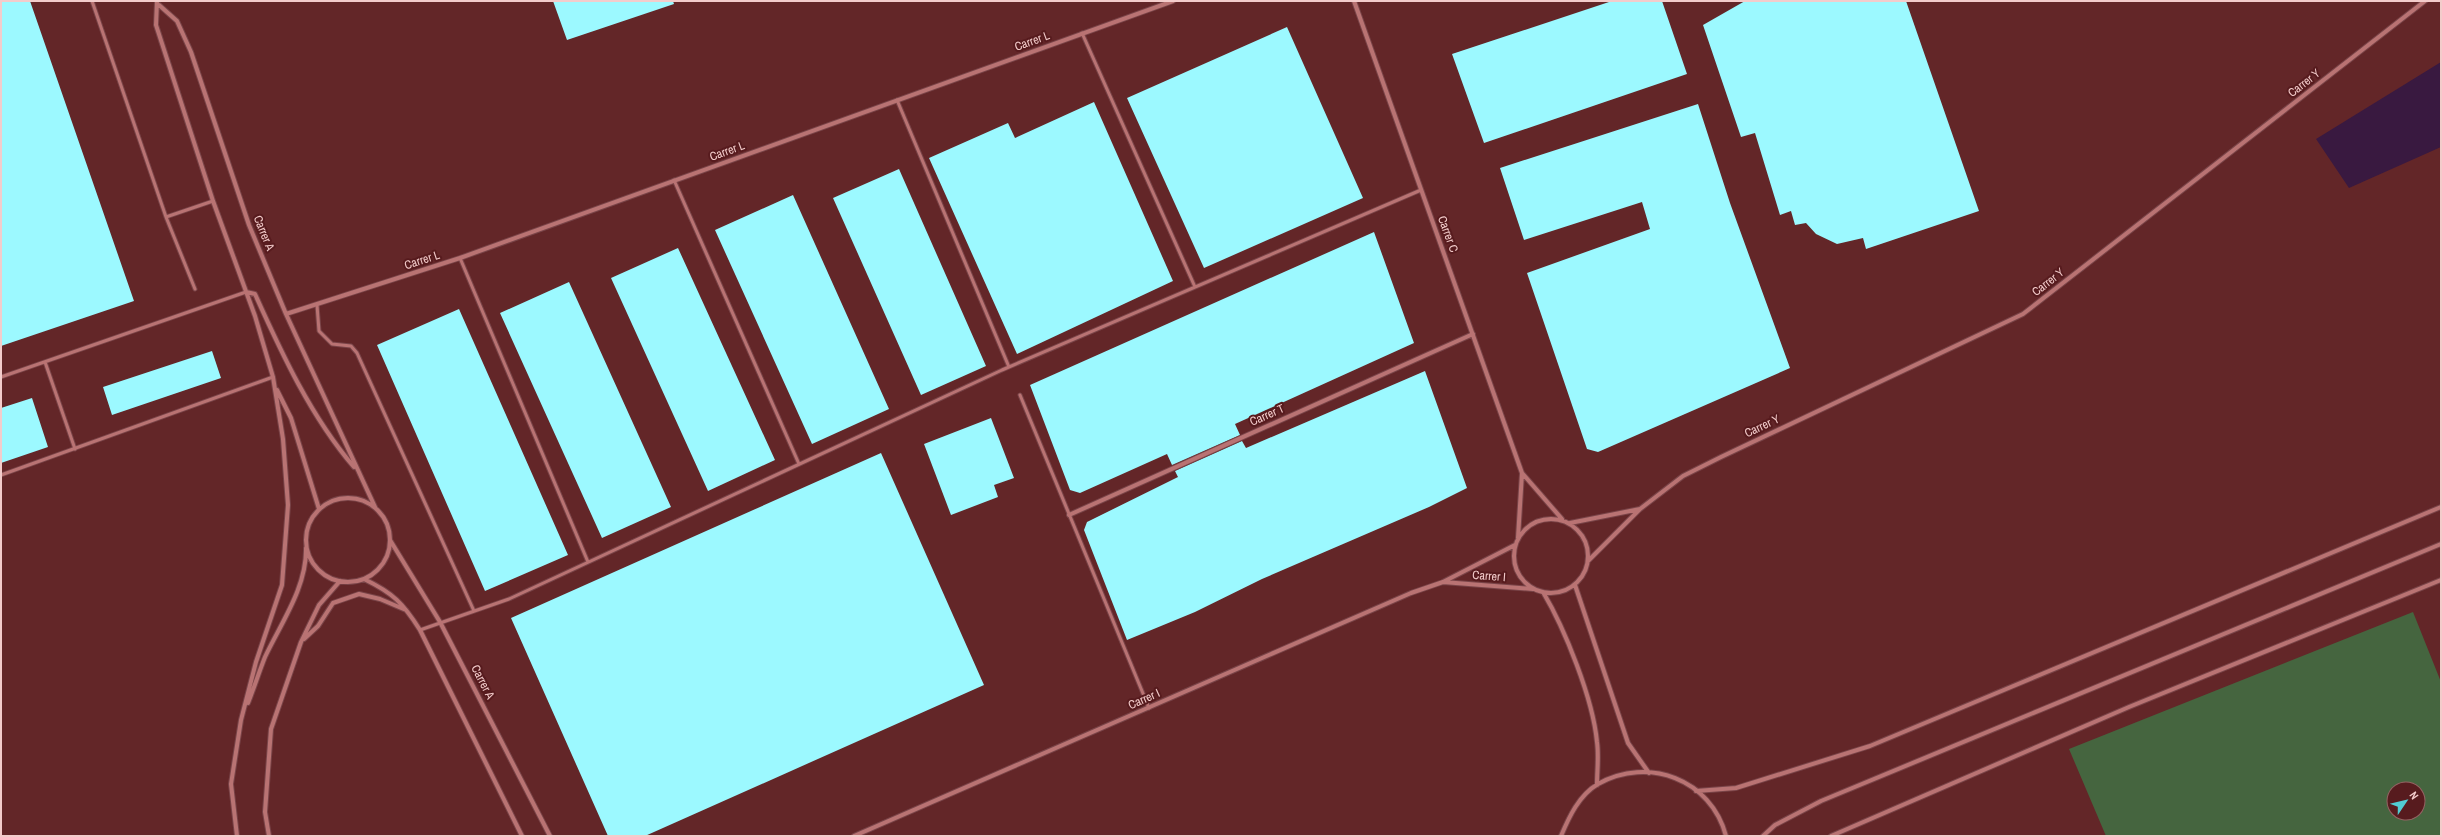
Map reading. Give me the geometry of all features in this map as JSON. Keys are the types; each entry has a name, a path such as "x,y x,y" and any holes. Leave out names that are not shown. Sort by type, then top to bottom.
{"street":[{"name":"Carrer L","path":"286,314 460,258 1173,1"},
{"name":"Carrer C","path":"1354,1 1522,473 1562,519"},
{"name":"Carrer Y","path":"1588,561 1640,509 1683,476 2024,314 2425,1"},
{"name":"Carrer A","path":"158,3 156,25 213,200 255,316 274,377 283,439 288,505 282,585 256,662 241,720"},
{"name":"Carrer A","path":"158,3 177,20 191,52 249,226 286,314 339,427 357,470 376,507"},
{"name":"Carrer A","path":"246,292 255,294 277,342 303,390 334,443 357,470"},
{"name":"Carrer T","path":"1069,515 1473,334"},
{"path":"275,386 291,418 319,509"},
{"name":"Carrer C","path":"1518,538 1522,473"},
{"path":"237,836 231,784 241,720 266,656 284,622 306,562 306,543 308,525 319,509 332,500 347,497 362,500 376,507 384,517 389,528 390,540 387,557 378,570 364,579 352,582 340,581 324,574 311,561 306,543"},
{"path":"1696,791 1736,788 1870,746 2441,507"},
{"name":"Carrer Y","path":"1570,523 1640,509"},
{"path":"1546,518 1562,519 1570,523 1580,532 1585,543 1588,561 1581,578 1575,585 1563,592 1543,592 1533,589 1518,574 1514,561 1515,545 1518,538 1533,522 1546,518"},
{"name":"Carrer A","path":"390,540 440,622 550,836"},
{"path":"1762,836 1775,825 1821,801 2441,544"},
{"name":"Carrer I","path":"854,836 1404,596 1443,582 1515,545"},
{"path":"364,579 389,591 408,611 420,630 522,836"},
{"path":"1831,836 2129,707 2441,580"},
{"path":"269,836 265,812 271,729 301,642 319,605 340,581"},
{"name":"Carrer I","path":"1443,582 1533,589"},
{"path":"1575,585 1628,743 1649,773"},
{"path":"1543,592 1568,642 1591,709 1597,742 1597,785"},
{"path":"301,642 318,626 333,603 359,594 380,599 408,611"},
{"path":"1561,836 1575,806 1597,785 1630,772 1670,775 1688,784 1710,803 1726,836"}],"lane":[{"path":"92,1 166,217 195,289"},
{"path":"1082,33 1195,287"},
{"path":"897,100 1009,367"},
{"path":"674,180 799,464"},
{"path":"420,630 509,599 1009,367 1421,190"},
{"path":"166,217 213,200"},
{"path":"460,258 588,562"},
{"path":"1,377 246,292"},
{"path":"317,305 319,331 332,344 351,346 357,353 474,610"},
{"path":"45,362 75,449"},
{"path":"1,475 274,377"},
{"path":"1020,395 1148,708"}],"green space":[{"path":"2413,612 2441,682 2441,836 2106,836 2069,749"}],"shaded area":[{"path":"2441,62 2441,147 2349,188 2316,139"}],"building":[{"path":"1,1 30,1 134,301 1,346"},
{"path":"553,1 673,1 674,4 567,40"},
{"path":"1612,1 1662,1 1687,74 1484,143 1452,54"},
{"path":"1745,1 1906,1 1979,211 1866,249 1863,238 1837,244 1816,234 1806,223 1795,225 1791,211 1780,215 1755,133 1741,137 1703,25"},
{"path":"1287,27 1363,198 1204,268 1127,98"},
{"path":"1094,102 1173,281 1017,354 929,158 1008,123 1015,138"},
{"path":"1698,104 1730,203 1790,368 1598,452 1587,449 1527,273 1650,229 1642,202 1524,240 1500,168"},
{"path":"899,169 986,366 921,395 833,198"},
{"path":"793,195 889,409 812,444 715,230"},
{"path":"1374,232 1414,343 1235,424 1240,435 1172,465 1167,454 1080,493 1070,490 1030,385"},
{"path":"678,248 775,460 708,491 611,278"},
{"path":"569,282 671,507 602,538 500,313"},
{"path":"459,309 568,555 485,591 377,345"},
{"path":"212,351 221,378 112,415 103,387"},
{"path":"1425,371 1467,488 1429,507 1262,579 1195,612 1127,640 1084,530 1087,522 1178,477 1175,471 1242,441 1246,448"},
{"path":"32,398 48,447 1,463 1,408"},
{"path":"991,418 1014,478 994,485 998,497 951,515 924,444"},
{"path":"881,453 984,685 645,836 608,836 511,618"}]}
